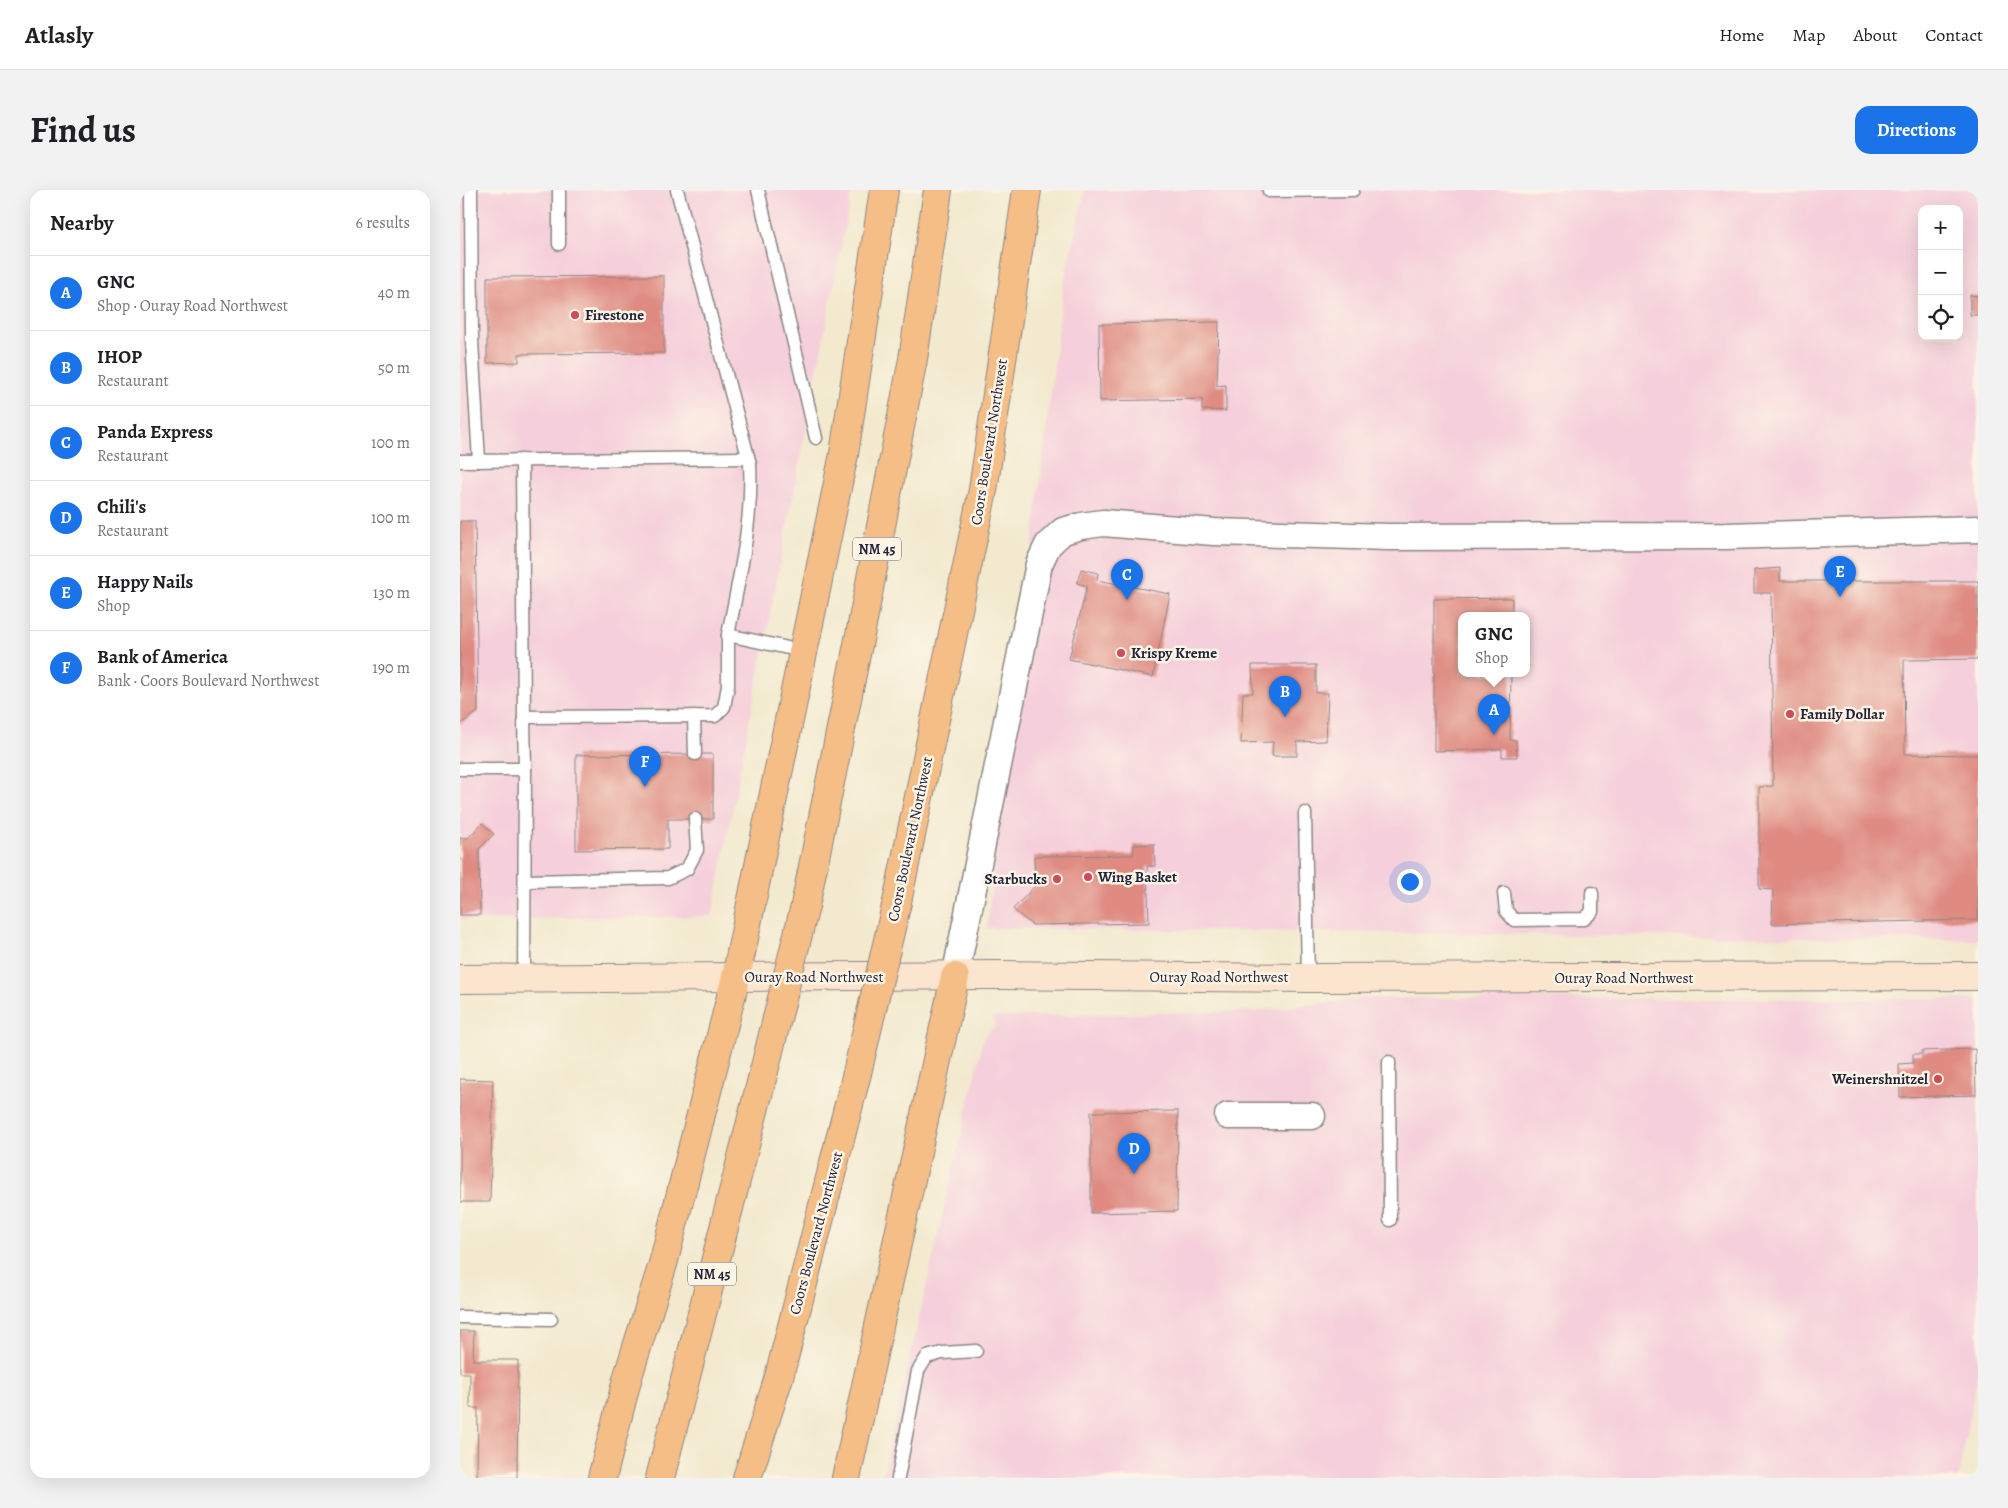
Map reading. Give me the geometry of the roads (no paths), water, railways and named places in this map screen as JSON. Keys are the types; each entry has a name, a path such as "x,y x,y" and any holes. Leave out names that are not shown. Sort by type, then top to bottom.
{"main road":[{"path":"602,1478 628,1376 663,1264 736,977 844,454 884,190"},
{"name":"NM 45","path":"660,1478 805,906 913,359 938,190"},
{"name":"Coors Boulevard Northwest","path":"747,1478 779,1377 857,1073 897,902 983,490 1027,190"},
{"path":"846,1478 955,977"},
{"path":"758,1478 779,1377"}],"street":[{"path":"955,977 1039,564 1048,545 1063,531 1103,523 1214,532 1398,537 1725,536 1978,529"},
{"name":"Ouray Road Northwest","path":"460,979 994,976 1308,978 1978,976"},
{"path":"1228,1116 1312,1116"}],"lane":[{"path":"471,190 472,341 480,461"},
{"path":"559,190 559,244"},
{"path":"524,717 715,716 724,708 728,686 728,635 749,522 752,492 748,458 677,190"},
{"path":"758,190 816,438"},
{"path":"1269,190 1353,190"},
{"path":"460,462 748,458"},
{"path":"522,460 525,769 524,978"},
{"path":"728,635 802,651"},
{"path":"694,716 695,754"},
{"path":"460,769 525,769"},
{"path":"1305,813 1308,978"},
{"path":"525,881 668,878 687,869 697,850 695,820"},
{"path":"1504,892 1506,911 1514,920 1584,919 1592,912 1592,893"},
{"path":"1389,1062 1390,1220"},
{"path":"460,1317 551,1319"},
{"path":"898,1478 918,1371 927,1357 942,1353 976,1351"}],"place":[{"name":"Firestone","path":"575,315"},
{"name":"Happy Nails","path":"1840,597"},
{"name":"Panda Express","path":"1127,600"},
{"name":"Krispy Kreme","path":"1121,653"},
{"name":"Family Dollar","path":"1790,714"},
{"name":"IHOP","path":"1285,717"},
{"name":"GNC","path":"1494,735"},
{"name":"Bank of America","path":"645,787"},
{"name":"Wing Basket","path":"1088,877"},
{"name":"Starbucks","path":"1057,879"},
{"name":"Weinershnitzel","path":"1938,1079"},
{"name":"Chili's","path":"1134,1174"}]}
